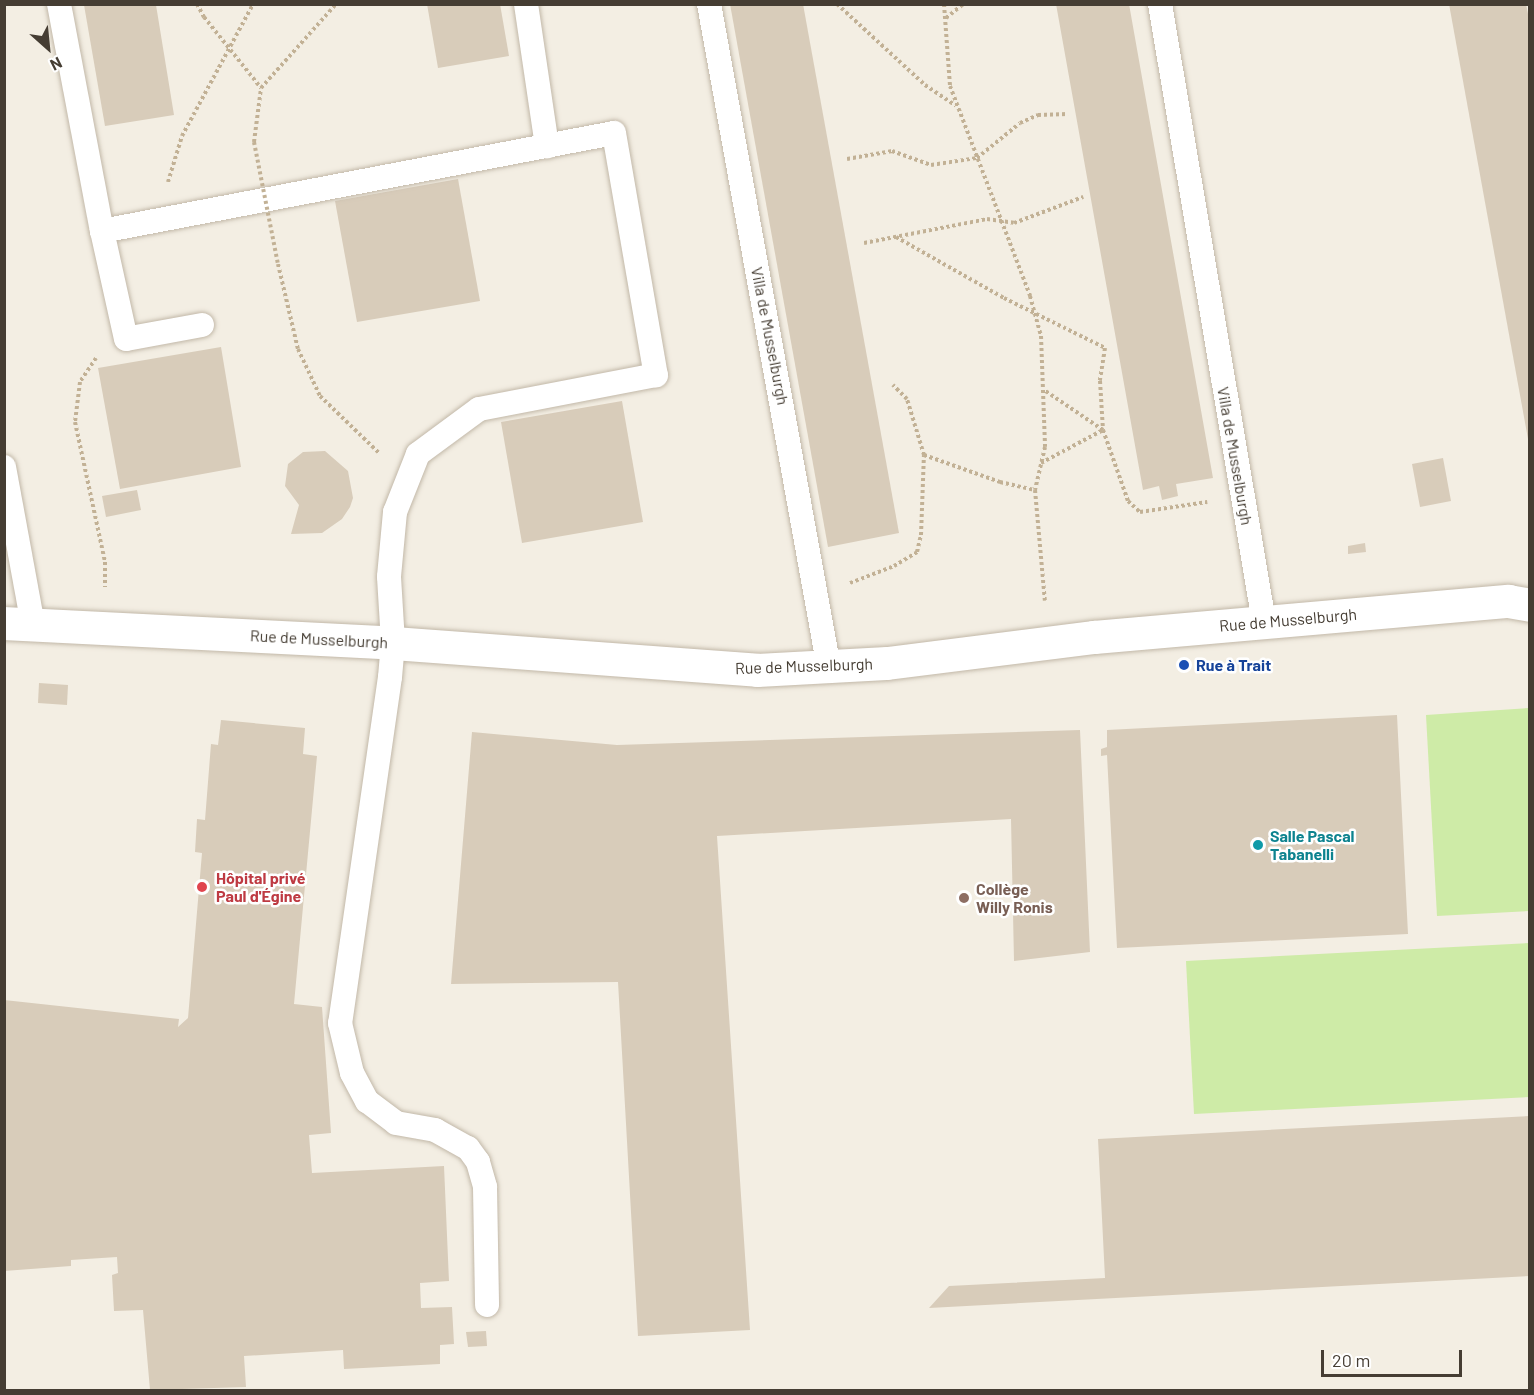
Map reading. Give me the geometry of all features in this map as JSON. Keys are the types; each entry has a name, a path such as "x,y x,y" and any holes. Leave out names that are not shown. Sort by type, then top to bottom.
{"street":[{"name":"Rue de Musselburgh","path":"19,624 393,643 757,670 829,668 1094,637 1508,601 1530,605"}],"lane":[{"path":"59,4 102,231 126,339 202,325"},
{"path":"526,4 547,146"},
{"name":"Villa de Musselburgh","path":"708,4 817,589 829,668"},
{"name":"Villa de Musselburgh","path":"1160,4 1264,622"},
{"path":"102,231 614,133 656,375 479,409 418,454 395,512 389,577 393,643 340,1023 352,1073 367,1101 396,1123 435,1130 468,1148 478,1162 485,1187 487,1305"},
{"path":"4,467 19,624"}],"path":[{"path":"197,4 261,88"},
{"path":"156,221 182,136 253,4"},
{"path":"336,4 261,88 254,142 278,264 298,349 320,396 353,432 408,478"},
{"path":"837,4 925,85 957,106"},
{"path":"944,4 950,86 1003,223 1035,311 1041,336 1045,447 1035,490 1047,614"},
{"path":"946,18 963,4"},
{"path":"847,159 892,151 932,165 977,158 1020,123 1038,115 1068,114"},
{"path":"864,243 987,219 1014,223 1083,197"},
{"path":"896,237 1105,348 1100,381 1103,430 1128,501 1140,512 1242,497"},
{"path":"103,627 105,562 75,422 80,382 93,360 126,339"},
{"path":"817,589 852,582 894,566 917,552 924,455 907,399 892,386"},
{"path":"1043,389 1103,430"},
{"path":"1041,464 1103,430"},
{"path":"924,455 1000,482 1035,490"}],"green space":[{"path":"1529,708 1529,911 1437,916 1426,715"},
{"path":"1529,943 1529,1097 1194,1114 1186,961"}],"building":[{"path":"427,4 500,4 509,56 438,68"},
{"path":"730,4 803,4 899,533 828,547"},
{"path":"1056,4 1129,4 1213,478 1176,484 1178,496 1162,500 1159,486 1143,490"},
{"path":"1449,4 1526,4 1530,24 1530,450"},
{"path":"84,5 156,5 174,115 105,126"},
{"path":"458,179 480,301 357,322 335,201"},
{"path":"221,347 241,467 120,489 98,368"},
{"path":"622,401 643,522 522,543 501,422"},
{"path":"325,451 348,471 353,498 350,507 342,519 322,533 291,534 299,505 285,486 288,464 303,452"},
{"path":"1443,458 1451,501 1420,507 1412,464"},
{"path":"137,490 141,510 106,517 102,496"},
{"path":"1365,543 1366,552 1348,554 1348,546"},
{"path":"39,683 68,685 67,705 38,703"},
{"name":"Salle Pascal Tabanelli","path":"1397,715 1408,934 1117,948 1107,755 1101,756 1101,749 1107,747 1107,730"},
{"path":"221,720 305,728 303,754 317,756 294,1004 322,1007 331,1133 309,1135 312,1173 444,1166 449,1281 420,1283 421,1308 452,1307 454,1344 440,1345 440,1364 344,1369 343,1350 244,1356 246,1387 150,1390 143,1310 114,1311 112,1275 118,1273 117,1257 71,1260 71,1266 4,1271 4,1000 179,1019 178,1027 188,1018 202,853 195,852 197,819 205,820 211,744 218,745"},
{"path":"1080,730 1090,952 1014,961 1011,819 717,836 750,1330 638,1336 618,982 451,984 472,732 617,745"},
{"path":"1530,1116 1530,1276 929,1308 949,1286 1105,1278 1098,1139"},
{"path":"486,1331 487,1346 468,1347 466,1332"}],"place":[{"name":"Rue à Trait","path":"1184,665"},
{"name":"Salle Pascal Tabanelli","path":"1258,845"},
{"name":"Hôpital privé Paul d'Égine","path":"202,887"},
{"name":"Collège Willy Ronis","path":"964,898"}]}
